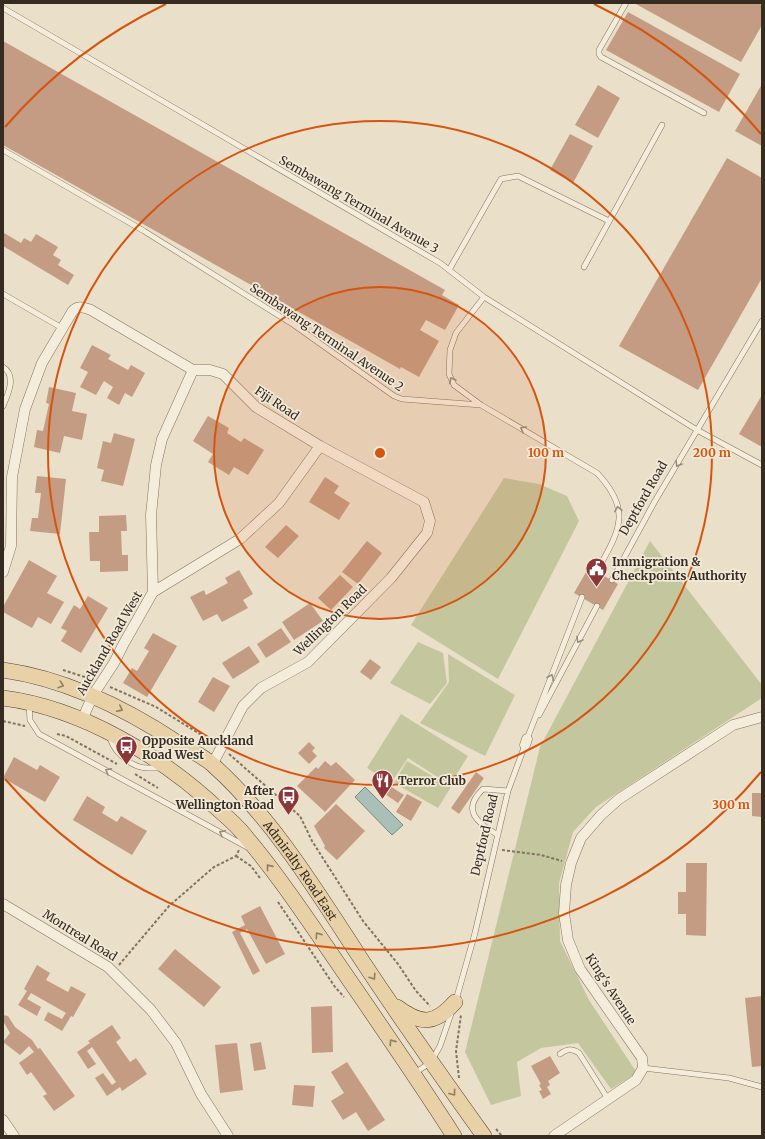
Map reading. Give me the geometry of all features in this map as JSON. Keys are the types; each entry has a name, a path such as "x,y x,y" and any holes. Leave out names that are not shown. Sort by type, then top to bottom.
{"main road":[{"name":"Admiralty Road East","path":"3,670 29,674 93,695 148,723 212,764 259,813 331,911 389,1002 484,1136"},
{"name":"Admiralty Road East","path":"3,698 29,703 82,720 109,732 193,786 241,830 256,852 281,882 414,1074 454,1136"},
{"path":"389,1002 411,1017 430,1020 444,1015 455,1002"}],"street":[{"name":"Fiji Road","path":"62,328 75,308 80,307 91,310 193,370 210,370 223,374 256,407 320,446 424,502 430,521"},
{"path":"3,572 11,546 12,477 26,410 42,363 62,328"},
{"name":"Auckland Road West","path":"82,720 93,695 114,663 122,645 153,592 151,515 156,465 162,439 193,370"},
{"path":"153,592 240,539 279,503 320,446"},
{"name":"Wellington Road","path":"212,764 243,706 261,688 308,662 391,578 427,533 430,521"},
{"name":"King's Avenue","path":"643,1068 642,1058 580,969 568,940 564,913 566,885 571,863 581,838 601,814 619,799 734,725 762,717"},
{"name":"Montreal Road","path":"3,904 108,967 152,1010 176,1043 201,1094 228,1136"},
{"path":"554,1136 636,1080 643,1068"},
{"path":"3,1120 14,1136"}],"lane":[{"path":"626,3 599,50 601,57 704,113"},
{"name":"Sembawang Terminal Avenue 3","path":"3,8 449,270 484,297 698,430 762,465"},
{"path":"584,267 662,125"},
{"name":"Sembawang Terminal Avenue 2","path":"3,150 144,231 281,317 394,396 402,399 481,404 597,472 607,483 616,497 620,515 617,532 597,571"},
{"path":"449,270 501,179 507,177 518,176 609,221"},
{"path":"3,294 62,328"},
{"path":"481,404 454,385 449,374 449,356 456,333 484,297"},
{"name":"Deptford Road","path":"612,580 762,321"},
{"path":"3,367 9,374 11,382 3,406"},
{"path":"526,742 582,597"},
{"name":"Deptford Road","path":"414,1074 431,1062 440,1046 455,1002 475,933 508,790 526,742 597,606"},
{"path":"29,703 30,720 39,734 256,852"},
{"path":"498,835 480,824 473,815 472,806 475,796 483,788 508,790"},
{"path":"560,1054 567,1050 574,1050 579,1053 608,1099"},
{"path":"643,1068 729,1078 762,1087"}],"path":[{"path":"222,747 300,816 312,841 363,921 398,964 416,991 432,1008"},
{"path":"114,972 169,906 214,867 236,856 242,844"},
{"path":"494,849 540,855 571,863"}],"green space":[{"path":"504,478 539,484 567,496 579,521 498,679 411,625"},
{"path":"650,541 762,685 762,698 596,807 573,832 559,883 560,941 589,1000 637,1073 611,1089 578,1043 541,1048 517,1062 521,1096 491,1105 465,1052 540,747"},
{"path":"418,642 443,653 447,683 430,704 390,683"},
{"path":"448,654 515,695 485,756 420,723 449,682"},
{"path":"401,714 468,756 450,785 408,758 391,783 367,768"},
{"path":"407,761 451,787 438,808 394,783"}],"water":[{"path":"365,787 403,825 392,835 355,797"}],"building":[{"path":"634,3 758,3 762,5 762,25 741,62"},
{"path":"628,12 740,74 719,112 606,50"},
{"path":"3,41 445,290 442,295 459,305 445,330 426,320 420,330 439,341 419,377 401,367 400,369 3,145"},
{"path":"762,84 762,146 735,131"},
{"path":"598,85 620,98 598,138 575,125"},
{"path":"570,134 593,146 573,183 550,170"},
{"path":"727,158 762,178 762,278 698,390 619,346"},
{"path":"4,233 21,243 24,238 31,242 36,234 58,247 53,255 61,260 58,265 74,275 68,285 3,246"},
{"path":"92,345 111,355 108,359 128,370 131,365 145,373 132,397 125,393 119,405 107,398 113,387 104,381 96,395 80,387 88,372 80,368"},
{"path":"49,387 76,393 72,411 87,414 82,440 64,436 60,453 34,447 37,430 43,431 49,404 46,403"},
{"path":"762,395 762,447 739,434"},
{"path":"208,416 229,428 227,433 241,442 244,438 264,450 248,475 234,467 229,475 208,462 213,454 193,441"},
{"path":"114,433 135,439 123,486 101,481 104,470 97,468 103,441 111,443"},
{"path":"37,476 66,479 60,534 30,531 32,518 38,518 41,493 35,493"},
{"path":"325,477 339,486 334,493 350,503 339,520 309,502"},
{"path":"126,515 127,531 121,531 122,555 128,555 128,571 100,572 100,561 90,561 89,532 99,532 99,516"},
{"path":"286,525 299,536 278,558 265,547"},
{"path":"367,541 382,553 358,584 342,572"},
{"path":"29,560 57,576 47,593 64,602 51,624 38,617 32,628 3,612 3,607"},
{"path":"589,567 618,584 603,610 574,593"},
{"path":"239,570 253,594 243,600 248,608 222,622 217,614 203,621 190,597 204,590 206,595 228,583 225,578"},
{"path":"340,575 353,587 331,610 318,598"},
{"path":"88,596 108,608 81,653 61,641 67,631 61,628 74,605 80,609"},
{"path":"310,603 323,621 294,640 282,622"},
{"path":"281,628 291,642 266,658 257,644"},
{"path":"153,633 177,646 147,697 123,683 132,668 137,671 149,651 144,648"},
{"path":"249,646 260,662 233,679 222,663"},
{"path":"370,659 381,667 371,680 360,672"},
{"path":"213,677 230,686 214,712 198,702"},
{"path":"309,742 315,748 312,751 317,756 309,764 298,753"},
{"path":"14,757 37,770 40,765 60,777 45,802 3,778"},
{"path":"325,761 331,766 336,762 355,780 325,812 297,786 316,767 318,769"},
{"path":"476,772 484,778 459,814 451,808"},
{"path":"387,784 404,795 398,803 382,792"},
{"path":"752,793 762,793 762,817 752,816"},
{"path":"407,794 422,802 411,821 396,812"},
{"path":"87,796 105,807 102,813 117,822 121,816 147,831 132,855 73,820"},
{"path":"336,804 365,831 337,860 324,848 325,846 314,826"},
{"path":"686,863 707,863 706,936 686,935 686,914 678,914 678,892 686,892"},
{"path":"260,906 285,954 266,964 247,929 240,933 260,971 253,975 232,932 245,925 241,916"},
{"path":"175,949 221,987 204,1007 158,969"},
{"path":"37,965 50,973 46,980 68,992 71,986 86,994 73,1017 71,1016 62,1031 44,1020 48,1012 62,1019 66,1013 31,993 27,999 41,1007 37,1016 18,1005 27,991 24,989"},
{"path":"762,996 762,1066 752,1067 745,998"},
{"path":"332,1006 333,1052 312,1053 311,1007"},
{"path":"3,1015 8,1016 15,1027 32,1040 38,1049 40,1048 75,1096 54,1111 43,1096 47,1094 31,1072 27,1075 19,1063 34,1052 29,1046 20,1055 3,1042 10,1033 3,1021"},
{"path":"112,1025 121,1038 116,1042 130,1062 136,1058 147,1074 122,1091 120,1087 107,1096 95,1078 103,1073 112,1085 116,1082 92,1047 87,1051 96,1064 88,1069 77,1052 90,1043 88,1041"},
{"path":"261,1042 266,1069 254,1071 250,1044"},
{"path":"237,1043 243,1090 220,1093 215,1045"},
{"path":"550,1056 560,1073 548,1081 550,1085 547,1087 551,1094 543,1099 539,1091 542,1090 539,1085 541,1084 531,1066"},
{"path":"347,1062 385,1120 368,1131 356,1112 343,1120 331,1101 344,1093 331,1072"},
{"path":"294,1085 315,1086 313,1107 292,1105"}],"place":[{"name":"Immigration & Checkpoints Authority","path":"597,588"},
{"name":"Opposite Auckland Road West","path":"126,766"},
{"name":"Terror Club","path":"383,800"},
{"name":"After Wellington Road","path":"289,816"}]}
